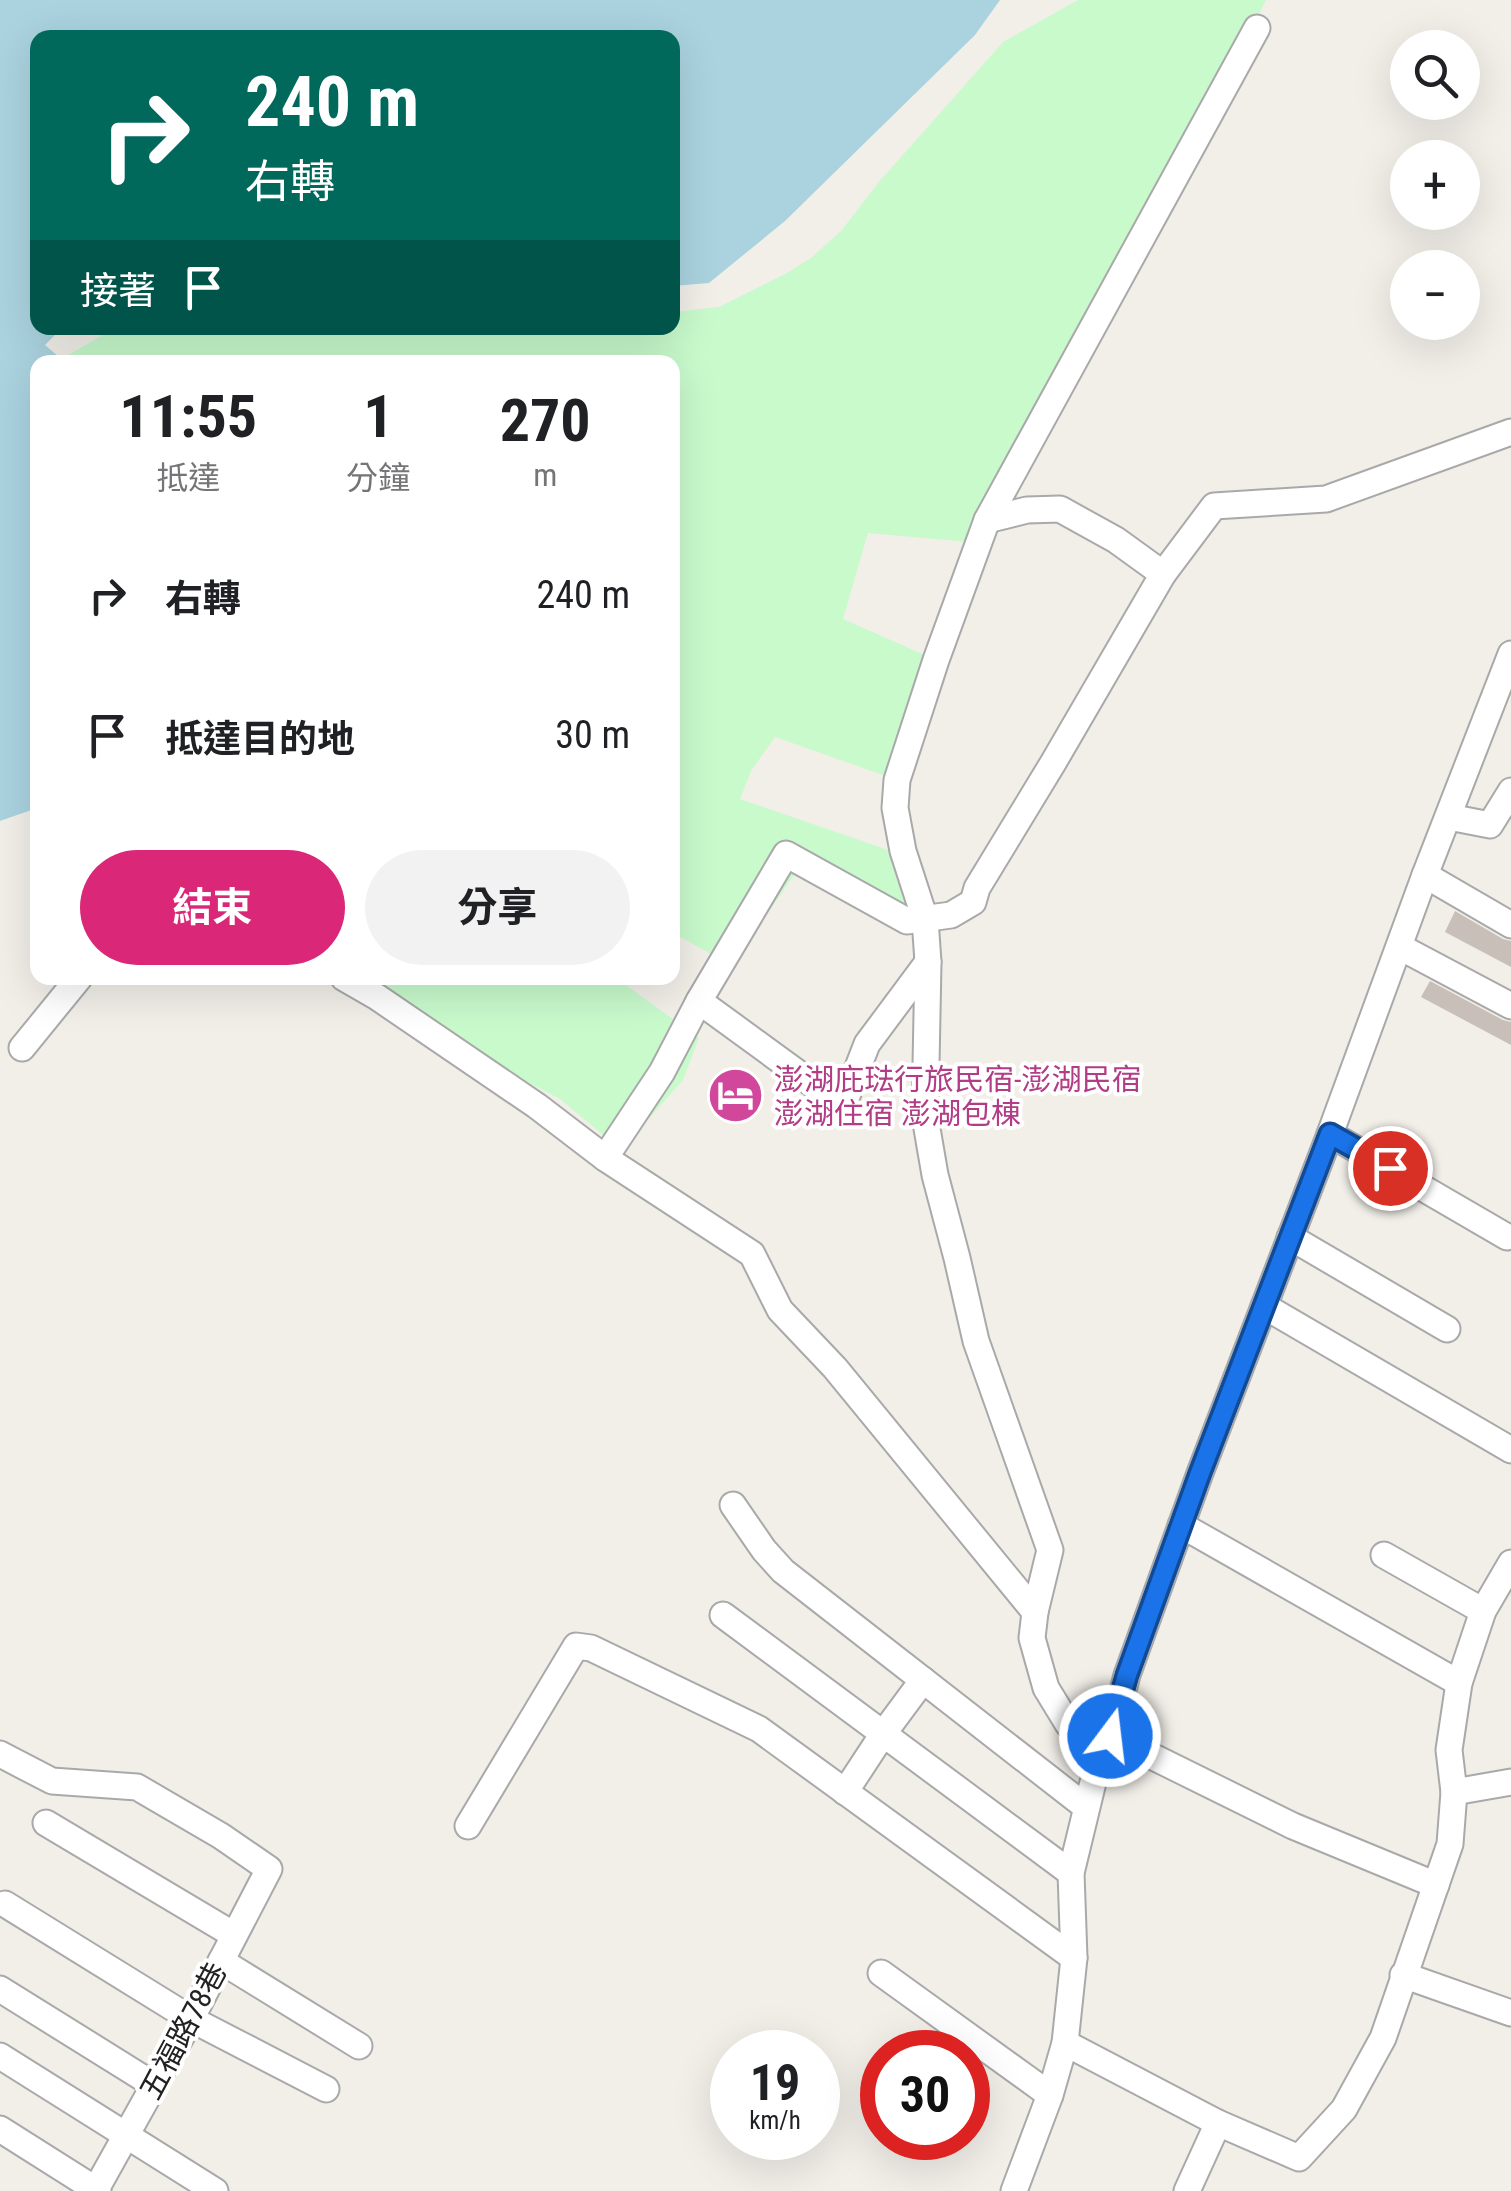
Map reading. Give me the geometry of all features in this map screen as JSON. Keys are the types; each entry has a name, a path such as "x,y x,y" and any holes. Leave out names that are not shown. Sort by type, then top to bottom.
{"street":[{"path":"1258,28 987,520 936,660 898,780 895,808 902,851 925,918 925,1117 935,1175 976,1341 1050,1550 1032,1638 1046,1688 1068,1724 1106,1744 1436,1885"},
{"path":"605,1158 662,1072 786,854 907,922 951,914 973,902 977,888 1163,574 1214,506 1326,499 1511,432"},
{"path":"987,520 1027,510 1060,509 1116,540 1163,574"},
{"path":"1014,2191 1066,2043 1074,1958 1071,1873 1086,1807 1127,1675 1424,875 1511,654"},
{"path":"1448,817 1490,824 1511,791"},
{"path":"1424,875 1511,924"},
{"path":"1400,947 1511,1006"},
{"path":"700,1001 843,1106 866,1044 928,962"},
{"path":"22,1048 73,985"},
{"path":"356,985 537,1106 605,1158 752,1254 780,1310 835,1368 1035,1612"},
{"path":"1330,1134 1508,1238"},
{"path":"1290,1237 1447,1329"},
{"path":"1264,1306 1511,1450"},
{"path":"733,1505 783,1572 1086,1807"},
{"path":"1181,1526 1459,1683"},
{"path":"1384,1555 1483,1611"},
{"path":"1066,2043 1218,2123 1299,2158 1344,2109 1383,2038 1450,1844 1454,1792 1449,1750 1459,1683 1483,1611 1508,1576"},
{"path":"723,1615 1071,1873"},
{"path":"468,1826 576,1646 591,1648 759,1729 1074,1958"},
{"path":"845,1792 923,1680"},
{"name":"五福路78巷","path":"0,1754 52,1781 137,1786 269,1869 96,2191"},
{"path":"1454,1792 1511,1782"},
{"path":"46,1823 234,1935"},
{"path":"5,1904 191,2019 326,2089"},
{"path":"220,1962 359,2046"},
{"path":"881,1973 1050,2095"},
{"path":"1403,1975 1511,2013"},
{"path":"0,1989 154,2085"},
{"path":"0,2056 215,2191"},
{"path":"1186,2191 1218,2123"},
{"path":"0,2128 96,2191"}],"green space":[{"path":"1078,0 1266,0 980,543 868,533 843,619 936,660 897,780 775,737 751,771 740,799 894,852 919,937 804,874 795,874 731,965 680,937 680,355 68,355 103,335 680,335 680,311 719,307 787,273 842,230 878,183 1003,42"},
{"path":"372,985 626,985 699,1038 683,1080 621,1150 560,1099 489,1062 420,1010"}],"water":[{"path":"0,0 1000,0 975,35 785,221 709,283 680,285 680,30 30,30 30,335 55,335 45,345 57,355 30,355 30,810 0,821"}],"building":[{"path":"1455,911 1511,941 1511,967 1445,932"},
{"path":"1430,981 1511,1022 1511,1045 1421,997"}],"place":[{"name":"澎湖庇琺行旅民宿-澎湖民宿 澎湖住宿 澎湖包棟","path":"735,1096"}],"route":[{"path":"1110,1736 1127,1675 1200,1473 1330,1134 1390,1168"}]}
